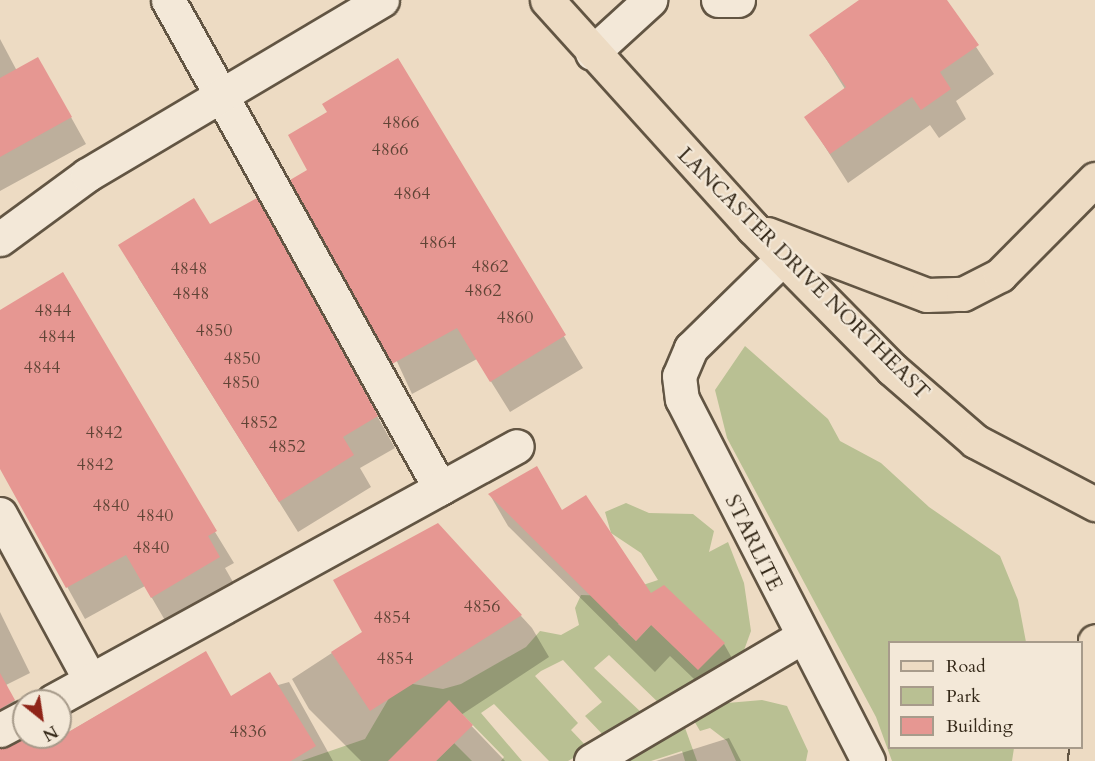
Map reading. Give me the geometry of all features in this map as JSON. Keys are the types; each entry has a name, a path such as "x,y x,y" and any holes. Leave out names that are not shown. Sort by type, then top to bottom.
{"main road":[{"name":"LANCASTER DRIVE NORTHEAST","path":"547,0 592,53 753,228 892,369 975,441 1095,504"},
{"path":"753,228 927,295 963,294 1000,275 1095,178"},
{"path":"1085,761 1095,641"}],"street":[{"path":"168,0 224,96 440,488"},
{"path":"0,239 87,175 224,96 382,0"},
{"path":"592,53 650,0"},
{"path":"718,0 738,0"},
{"name":"STARLITE","path":"783,258 692,348 679,376 682,399 800,638 865,760"},
{"path":"72,690 517,446"},
{"path":"0,514 90,680"},
{"path":"591,761 800,638"}],"green space":[{"path":"745,346 828,419 840,441 881,463 929,507 1000,556 1018,600 1026,641 888,641 888,749 1014,749 1012,761 892,761 876,717 727,438 715,390"},
{"path":"626,503 649,513 693,514 714,531 709,552 728,542 744,583 751,631 739,664 663,707 609,655 594,668 643,714 607,739 585,716 602,702 563,660 541,671 535,676 578,723 571,730 589,749 568,761 549,761 494,704 481,713 522,761 501,761 504,757 462,714 395,761 301,761 365,739 392,693 407,683 443,689 461,684 526,647 540,631 561,635 579,625 575,608 581,595 610,596 658,580 641,553 611,533 605,512","holes":["641,605 651,625 636,641 618,624"]},
{"path":"762,700 787,706 808,751 806,761 736,761 727,741 710,728 700,731 693,719 727,703"},
{"path":"684,725 697,761 685,761 682,751 651,761 623,761"},
{"path":"454,743 472,761 436,761"}],"building":[{"path":"859,0 947,0 979,45 940,72 951,89 921,110 912,97 830,154 804,117 846,87 809,35"},
{"path":"38,57 72,117 0,157 0,78"},
{"path":"398,58 566,335 490,382 457,328 392,364 290,180 307,170 288,135 327,112 322,104"},
{"path":"194,198 210,224 257,198 378,416 343,437 354,455 279,502 118,245"},
{"path":"63,272 217,531 208,536 220,557 151,598 126,555 66,588 0,469 0,310"},
{"path":"537,466 562,510 586,495 651,593 664,585 725,643 698,670 651,625 636,641 488,494"},
{"path":"438,523 522,615 370,711 331,652 362,632 333,580"},
{"path":"206,651 231,696 270,672 316,746 291,761 0,761 0,749 12,743 12,749 72,749 72,730"},
{"path":"0,673 12,695 12,702 0,709"},
{"path":"449,700 473,725 436,761 388,761"}]}
